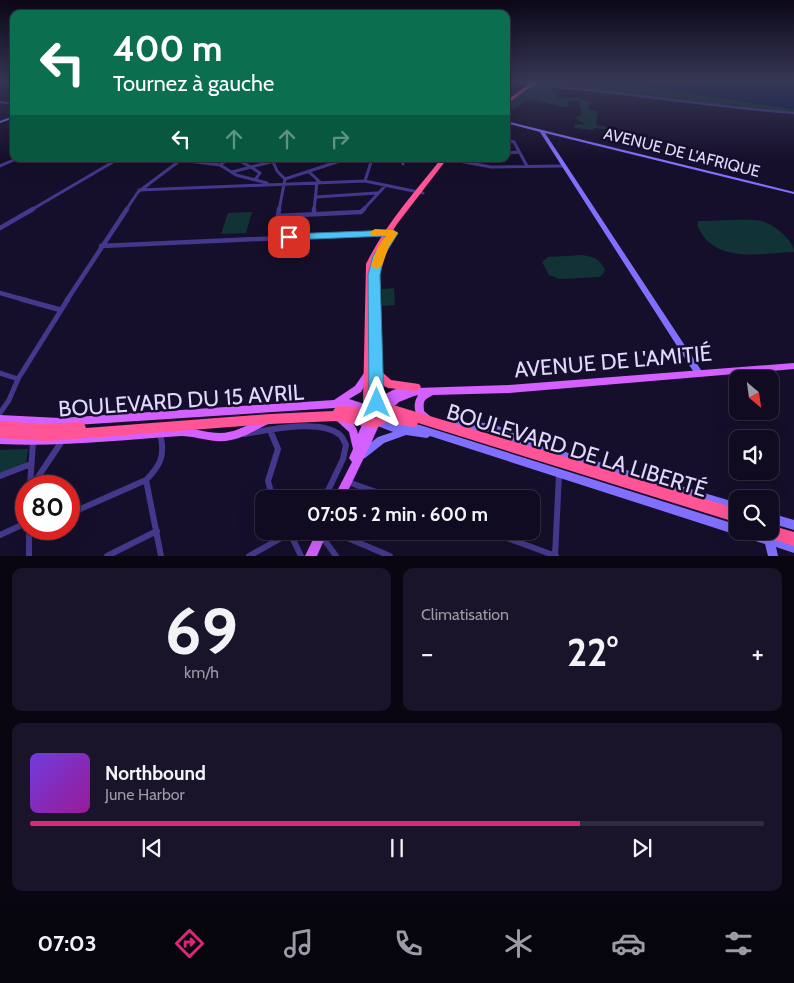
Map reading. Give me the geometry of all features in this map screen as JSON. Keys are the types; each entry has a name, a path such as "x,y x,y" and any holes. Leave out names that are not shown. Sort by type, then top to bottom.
{"highway":[{"path":"421,192 442,162"},
{"path":"375,414 373,371 374,275 379,256 390,233 446,162"},
{"path":"373,371 388,384 415,387"},
{"name":"BOULEVARD DU 15 AVRIL","path":"0,426 42,429 64,428 322,408 375,414"},
{"name":"BOULEVARD DU 15 AVRIL","path":"0,433 48,436 270,424 335,416 375,414"},
{"name":"BOULEVARD DE LA LIBERTÉ","path":"375,414 405,426 466,437 729,519"},
{"name":"BOULEVARD DE LA LIBERTÉ","path":"375,414 431,428 729,513"},
{"name":"BOULEVARD DE LA LIBERTÉ","path":"779,533 794,533"},
{"name":"BOULEVARD DE LA LIBERTÉ","path":"779,535 794,539"}],"main road":[{"name":"AVENUE DE L'AFRIQUE","path":"510,123 543,135 551,133 560,135 794,193"},
{"path":"543,135 560,135"},
{"path":"543,135 698,372"},
{"name":"AVENUE DE L'AMITIÉ","path":"375,414 406,395 434,391 509,389 698,372 794,366"},
{"path":"338,402 358,389 373,371"},
{"path":"342,490 375,414 401,391 415,387"},
{"name":"AVENUE DE L'AMITIÉ","path":"415,387 434,391"},
{"path":"431,428 420,413 419,403 422,398 434,391"},
{"name":"BOULEVARD DU 15 AVRIL","path":"0,419 60,422 322,408 338,402 356,400 375,414"},
{"path":"335,416 353,430 357,440 357,456"},
{"name":"BOULEVARD DU 15 AVRIL","path":"0,440 62,441 194,432 228,437 270,424"},
{"path":"357,456 405,426"},
{"name":"BOULEVARD DE LA LIBERTÉ","path":"405,426 494,428 533,446 729,505"},
{"name":"BOULEVARD DE LA LIBERTÉ","path":"405,426 431,428 560,474 729,528"},
{"path":"779,521 794,525"},
{"name":"BOULEVARD DE LA LIBERTÉ","path":"779,539 794,548"},
{"path":"311,556 315,540"},
{"path":"770,540 773,556"}],"street":[{"path":"723,107 794,114"},
{"path":"510,141 513,141 527,166"},
{"path":"510,153 519,152"},
{"path":"0,228 113,162"},
{"path":"0,413 9,400 18,379 60,310 139,190 177,162"},
{"path":"198,162 220,166 267,185"},
{"path":"220,166 225,162"},
{"path":"242,162 260,173 256,180"},
{"path":"232,172 266,162"},
{"path":"273,162 284,182 273,238"},
{"path":"284,182 308,171 336,162"},
{"path":"365,181 371,162"},
{"path":"464,162 492,167 563,166"},
{"path":"308,171 318,182 314,214"},
{"path":"139,190 267,185 284,182 365,181 421,192"},
{"path":"278,216 361,212 386,184"},
{"path":"316,197 377,193"},
{"path":"101,246 390,233"},
{"path":"0,293 60,310"},
{"path":"0,373 18,379"},
{"path":"270,490 268,481 278,448 270,424 326,428 343,438 346,445 343,459 328,490"},
{"path":"80,509 146,480 162,460 164,452 160,438"},
{"path":"39,475 62,441"},
{"path":"31,475 33,442"},
{"path":"0,476 31,464"},
{"path":"513,540 555,555 560,474"},
{"path":"347,479 374,490"},
{"path":"146,480 161,556"},
{"path":"0,535 15,528"},
{"path":"106,556 157,531"},
{"path":"29,556 31,540"},
{"path":"249,556 276,540"},
{"path":"290,540 301,556"},
{"path":"323,540 336,556"},
{"path":"341,540 390,556"}],"green space":[{"path":"580,107 588,107 598,112 596,125 625,131 574,128 575,124 586,125 575,118 582,114"},
{"path":"741,107 780,107 794,109 794,112 740,109"},
{"path":"252,212 246,233 221,234 228,213"},
{"path":"748,220 766,222 786,237 794,252 739,254 726,251 714,246 705,238 697,225 698,221"},
{"path":"583,255 595,258 600,262 605,269 603,274 599,277 560,279 549,275 542,262 548,257"},
{"path":"394,288 395,305 382,306 382,289"},
{"path":"28,449 26,464 0,474 0,450"}],"slow traffic":[{"path":"375,232 393,233 384,246 376,266"}],"route":[{"path":"289,237 393,233 379,256 374,275 377,403"}]}
